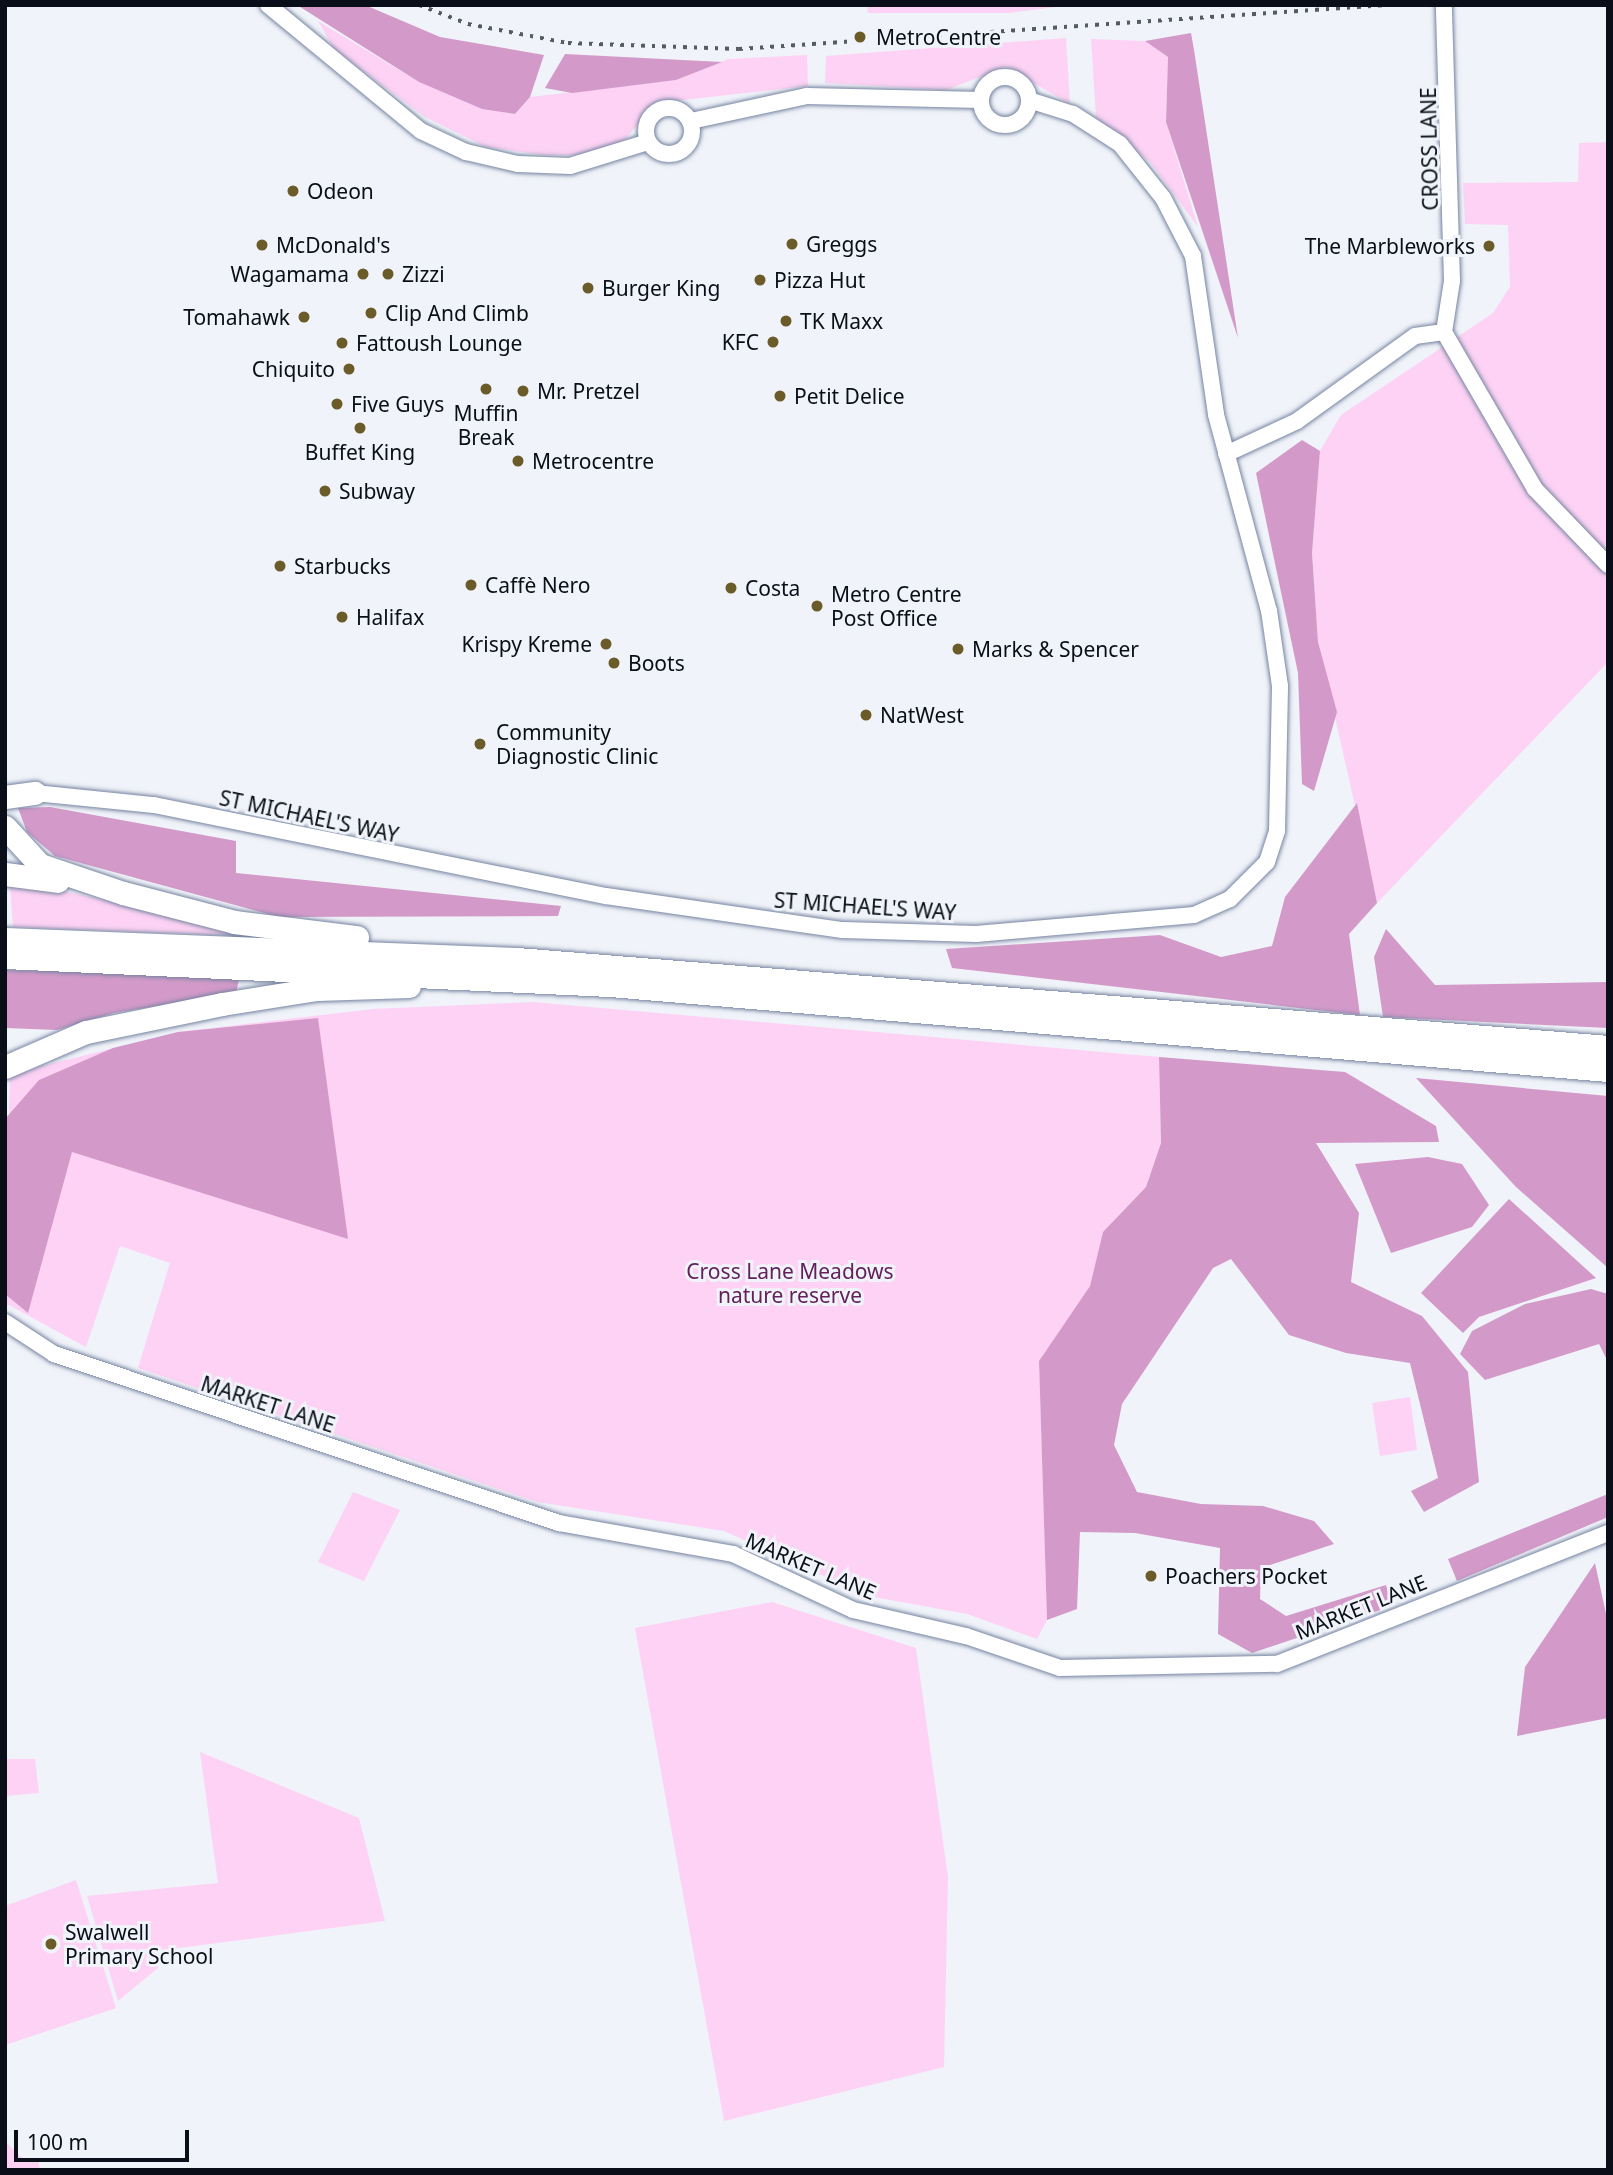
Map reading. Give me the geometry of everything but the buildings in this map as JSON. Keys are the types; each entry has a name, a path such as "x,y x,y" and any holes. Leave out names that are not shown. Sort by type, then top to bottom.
{"highway":[{"path":"5,797 34,793"},
{"path":"8,832 40,865 123,893"},
{"path":"5,874 123,893 279,929 622,967 1608,1047"},
{"path":"5,939 622,967"},
{"path":"5,957 316,967 678,993 1608,1070"},
{"path":"5,1067 36,1050 86,1032 317,989 678,993"},
{"path":"5,1051 36,1050"}],"street":[{"path":"268,5 421,131 466,152 518,164 570,166 648,142"},
{"name":"CROSS LANE","path":"1444,5 1452,281 1444,332"},
{"path":"1008,78 1020,83 1029,100 1021,119 1004,125 989,119 981,100 991,81 1008,78"},
{"path":"691,121 807,96 981,100"},
{"name":"ST MICHAEL'S WAY","path":"5,790 154,805 606,896 843,930 976,934 1206,912 1251,883 1267,862 1277,831 1281,759 1269,611 1226,454 1193,256 1163,198 1120,144 1073,114 1029,100"},
{"path":"662,109 679,110 691,121 692,135 681,151 662,153 648,142 647,123 662,109"},
{"path":"1226,454 1289,425 1415,336 1444,332 1535,489 1608,565"},
{"name":"MARKET LANE","path":"5,1322 54,1354 559,1524 733,1554 853,1610 966,1636 1060,1668 1277,1664 1608,1533"}],"green space":[{"path":"867,5 1064,6 1009,13 868,13"},
{"path":"318,21 419,82 482,109 515,114 530,97 676,80 728,59 807,55 808,86 656,103 622,143 581,155 543,155 486,147 425,117 334,49"},
{"path":"1066,38 1070,104 1006,67 946,90 825,83 826,56"},
{"path":"1091,39 1145,41 1168,57 1166,122 1198,227 1150,162 1096,118"},
{"path":"1608,142 1608,662 1377,903 1318,642 1312,553 1320,451 1341,415 1493,313 1510,287 1508,225 1465,224 1463,183 1578,182 1579,143"},
{"path":"33,884 275,937 13,927 10,885"},
{"name":"Cross Lane Meadows nature reserve","path":"533,1002 1159,1057 1161,1143 1146,1187 1103,1232 1090,1286 1039,1361 1047,1620 1037,1639 967,1614 868,1596 724,1531 537,1502 138,1368 170,1263 120,1246 86,1347 5,1303 10,1074 178,1032 373,1009"},
{"path":"1410,1397 1417,1450 1380,1456 1372,1403"},
{"path":"353,1492 400,1510 364,1581 318,1562"},
{"path":"772,1602 916,1648 948,1877 944,2067 724,2121 635,1628"},
{"path":"200,1752 359,1818 385,1921 156,1951 158,1968 118,2001 87,1896 218,1883"},
{"path":"5,1759 35,1759 39,1793 5,1796"},
{"name":"Swalwell Primary School","path":"76,1880 116,2008 5,2045 5,1906"},
{"path":"5,2141 23,2159 38,2160 40,2170 5,2170"}],"shaded area":[{"path":"297,5 365,5 440,37 544,55 530,97 515,114 482,109 419,82"},
{"path":"1191,33 1238,338 1166,122 1168,57 1145,41"},
{"path":"565,54 722,62 676,80 572,93 545,88"},
{"path":"1302,440 1320,451 1312,553 1318,642 1337,712 1314,791 1302,784 1298,673 1256,473"},
{"path":"1357,803 1377,903 1349,934 1360,1015 952,968 946,949 1160,935 1221,957 1272,946 1285,897"},
{"path":"50,807 236,841 236,873 561,906 558,916 279,917 55,856 27,832 18,808"},
{"path":"1386,929 1435,985 1608,982 1608,1028 1383,1017 1374,957"},
{"path":"7,970 240,975 236,993 114,1013 57,1030 5,1028"},
{"path":"318,1018 348,1239 72,1152 28,1313 5,1294 5,1119 39,1080 113,1048 178,1032"},
{"path":"1159,1057 1345,1072 1436,1126 1439,1142 1316,1143 1359,1213 1351,1282 1422,1316 1468,1372 1479,1482 1424,1512 1411,1491 1438,1478 1410,1363 1346,1353 1289,1335 1231,1259 1213,1268 1122,1404 1114,1445 1137,1492 1201,1504 1263,1506 1314,1521 1334,1544 1261,1568 1260,1599 1286,1616 1386,1585 1392,1606 1252,1653 1218,1634 1220,1548 1135,1533 1080,1532 1077,1609 1047,1620 1039,1361 1090,1286 1103,1232 1146,1187 1161,1143"},
{"path":"1416,1078 1608,1096 1608,1268 1516,1187"},
{"path":"1428,1157 1462,1164 1489,1205 1472,1227 1391,1253 1355,1164"},
{"path":"1509,1199 1596,1278 1479,1317 1463,1333 1421,1293"},
{"path":"1591,1289 1608,1294 1608,1362 1599,1344 1485,1380 1460,1354 1472,1331 1525,1304"},
{"path":"1608,1494 1608,1517 1457,1581 1448,1559"},
{"path":"1595,1563 1608,1623 1608,1718 1517,1736 1525,1667"}],"railway":[{"path":"419,5 468,24 568,43 739,49 1387,5"}],"place":[{"name":"MetroCentre","path":"860,37"},
{"name":"Odeon","path":"293,191"},
{"name":"Greggs","path":"792,244"},
{"name":"McDonald's","path":"262,245"},
{"name":"The Marbleworks","path":"1489,246"},
{"name":"Wagamama","path":"363,274"},
{"name":"Zizzi","path":"388,274"},
{"name":"Pizza Hut","path":"760,280"},
{"name":"Burger King","path":"588,288"},
{"name":"Clip And Climb","path":"371,313"},
{"name":"Tomahawk","path":"304,317"},
{"name":"TK Maxx","path":"786,321"},
{"name":"KFC","path":"773,342"},
{"name":"Fattoush Lounge","path":"342,343"},
{"name":"Chiquito","path":"349,369"},
{"name":"Muffin Break","path":"486,389"},
{"name":"Mr. Pretzel","path":"523,391"},
{"name":"Petit Delice","path":"780,396"},
{"name":"Five Guys","path":"337,404"},
{"name":"Buffet King","path":"360,428"},
{"name":"Metrocentre","path":"518,461"},
{"name":"Subway","path":"325,491"},
{"name":"Starbucks","path":"280,566"},
{"name":"Caffè Nero","path":"471,585"},
{"name":"Costa","path":"731,588"},
{"name":"Metro Centre Post Office","path":"817,606"},
{"name":"Halifax","path":"342,617"},
{"name":"Krispy Kreme","path":"606,644"},
{"name":"Marks & Spencer","path":"958,649"},
{"name":"Boots","path":"614,663"},
{"name":"NatWest","path":"866,715"},
{"name":"Community Diagnostic Clinic","path":"480,744"},
{"name":"Poachers Pocket","path":"1151,1576"},
{"name":"Swalwell Primary School","path":"51,1944"}]}
